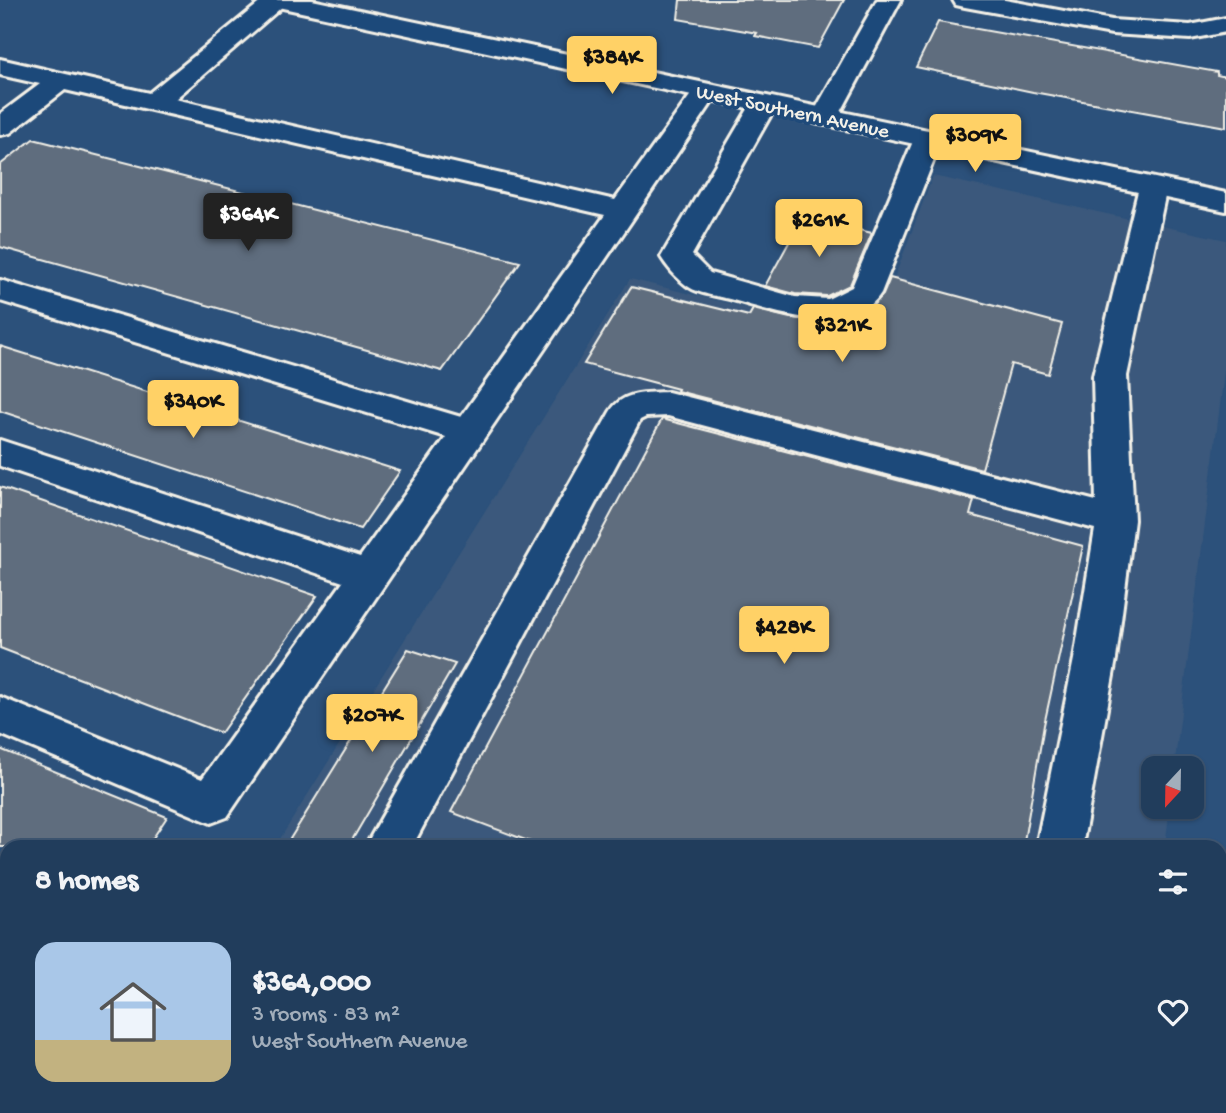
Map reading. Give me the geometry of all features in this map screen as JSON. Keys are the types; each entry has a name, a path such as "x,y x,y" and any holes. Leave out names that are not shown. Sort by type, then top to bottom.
{"main road":[{"name":"West Southern Avenue","path":"278,0 1226,202"},
{"path":"154,103 278,0"},
{"path":"825,117 889,0"},
{"path":"965,0 1112,27 1190,32 1226,26"},
{"path":"0,67 624,211"},
{"path":"0,127 60,81"},
{"path":"0,715 211,803 706,92"},
{"path":"764,104 677,257 699,280 795,307 828,309 850,303 865,293 928,139"},
{"path":"1060,840 1095,659 1115,520 1110,376 1153,187"},
{"path":"0,290 470,432"},
{"path":"392,840 627,412 640,405 668,404 1115,520"},
{"path":"0,453 370,576"}],"shaded area":[{"path":"933,176 1226,240 1226,357 1176,756 1141,756 1141,819 1168,819 1166,840 279,840 630,279 871,339"}],"building":[{"path":"680,0 844,0 818,48 755,36 757,33 678,19"},
{"path":"938,22 1217,72 1217,75 1226,77 1226,127 1033,92 916,67"},
{"path":"33,139 520,262 442,371 0,247 0,165"},
{"path":"803,217 872,233 850,285 827,296 795,294 765,286"},
{"path":"890,278 1062,324 1048,374 1011,364 982,469 677,391 678,389 584,364 631,287 749,316 753,309 790,318 832,321 851,318 869,309 883,295"},
{"path":"0,346 400,471 360,529 0,411"},
{"path":"662,419 974,500 970,515 1083,546 1044,725 1024,840 525,840 451,812"},
{"path":"0,487 317,596 221,733 0,648"},
{"path":"408,649 455,664 352,840 289,840"},
{"path":"0,749 167,817 152,840 0,840"}]}
